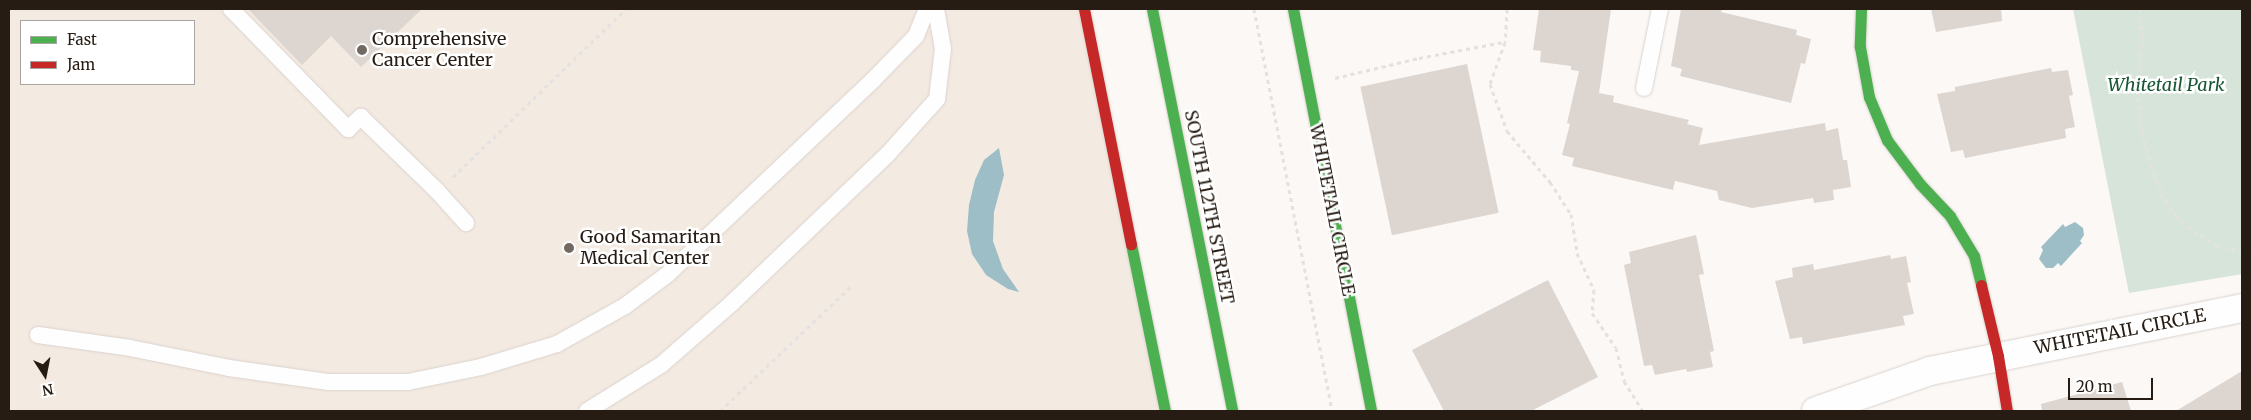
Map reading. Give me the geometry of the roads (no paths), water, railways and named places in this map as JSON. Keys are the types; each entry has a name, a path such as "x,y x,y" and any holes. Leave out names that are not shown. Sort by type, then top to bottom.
{"street":[{"path":"1084,9 1165,411"},
{"name":"SOUTH 112TH STREET","path":"1152,9 1232,411"},
{"name":"WHITETAIL CIRCLE","path":"1293,9 1371,411"},
{"path":"1861,9 1860,47 1869,98 1887,140 1920,184 1950,216 1974,256 1998,356 2007,411"},
{"name":"WHITETAIL CIRCLE","path":"1816,411 1930,371 2242,308"}],"lane":[{"path":"231,9 348,130 361,117 438,192 466,223"},
{"path":"38,335 130,348 229,368 329,382 408,382 481,367 557,344 625,306 668,274 881,72 916,36 927,9"},
{"path":"587,411 661,365 732,303 887,155 937,99 943,49 936,9"},
{"path":"1644,88 1660,9"}],"water":[{"path":"999,148 1004,175 994,212 993,241 1003,269 1019,292 1008,289 986,275 972,254 967,231 969,205 975,180 984,160"},
{"path":"2075,222 2083,228 2084,235 2080,241 2082,243 2061,266 2058,263 2053,268 2046,268 2039,259 2043,250 2041,247 2063,224 2065,227"}],"place":[{"name":"Comprehensive Cancer Center","path":"362,50"},
{"name":"Good Samaritan Medical Center","path":"569,248"}],"park label":[{"name":"Whitetail Park","path":"2166,85"}]}
